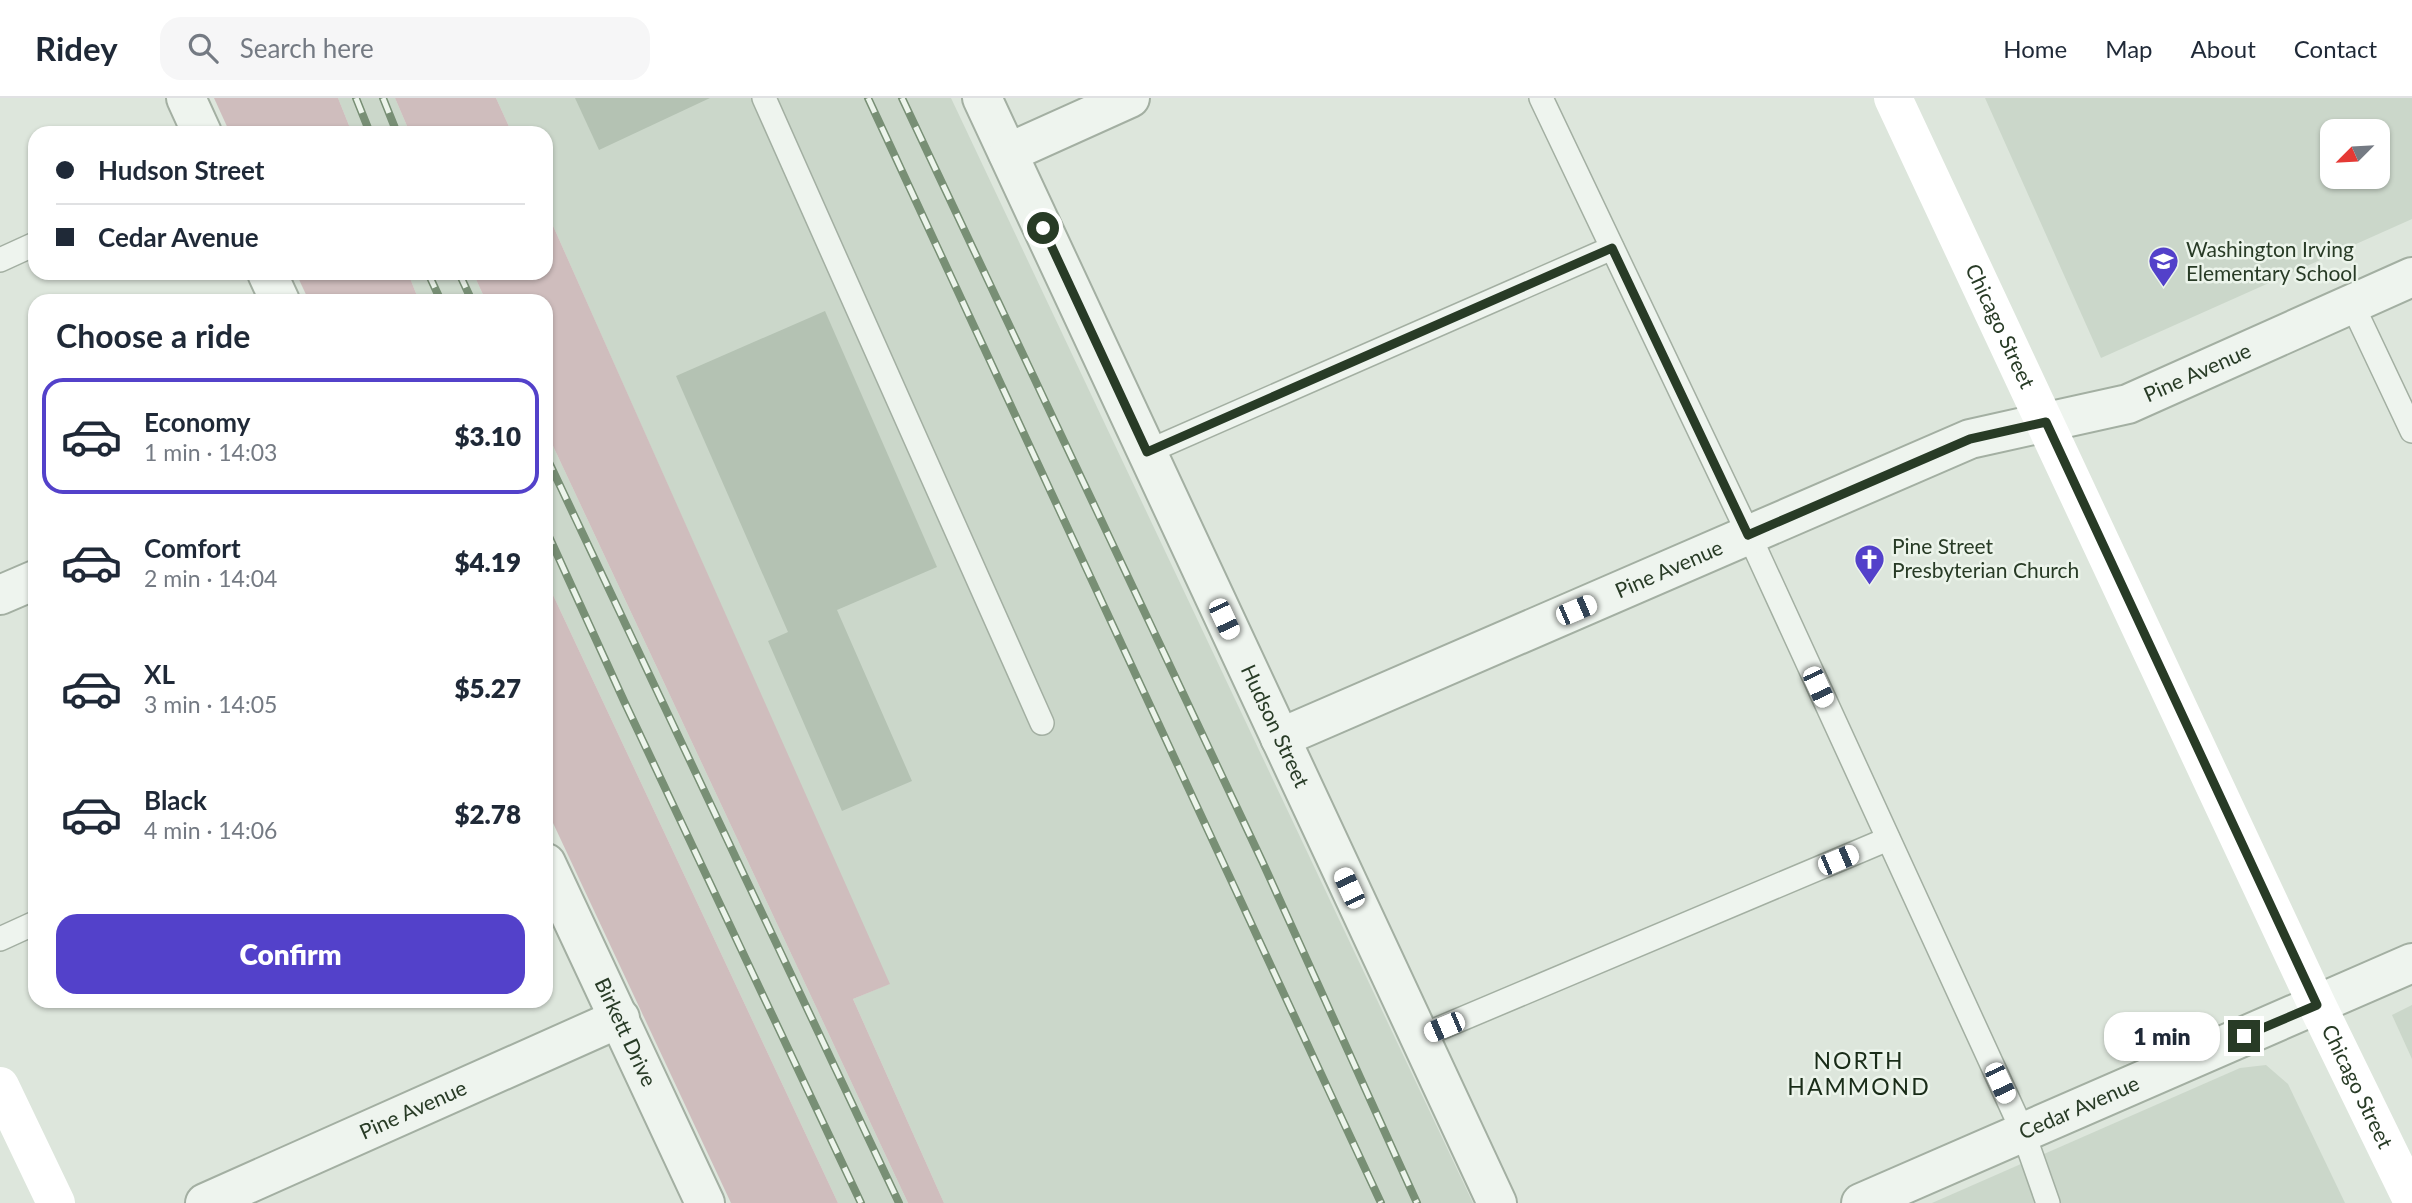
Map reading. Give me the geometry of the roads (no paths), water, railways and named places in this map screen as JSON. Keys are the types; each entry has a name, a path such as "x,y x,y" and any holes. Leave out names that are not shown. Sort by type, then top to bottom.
{"main road":[{"name":"Chicago Street","path":"1893,98 2317,1005 2410,1191"},
{"path":"0,1086 55,1203"}],"street":[{"path":"186,98 199,126"},
{"name":"Hudson Street","path":"982,98 1497,1203"},
{"path":"1008,153 1130,98"},
{"name":"Pine Avenue","path":"1280,738 1970,439 2128,404 2412,277"},
{"path":"0,596 28,583"},
{"name":"Birkett Drive","path":"553,878 705,1203"},
{"name":"Cedar Avenue","path":"1861,1203 2412,963"},
{"name":"Pine Avenue","path":"205,1203 620,1018"}],"lane":[{"path":"764,98 1042,723"},
{"path":"1541,98 1748,535 2023,1132 2048,1203"},
{"path":"0,260 28,247"},
{"path":"1147,452 1612,248"},
{"path":"2352,304 2412,431"},
{"path":"1419,1037 1888,839"},
{"path":"0,939 28,926"}],"railway":[{"path":"356,98 367,126"},
{"path":"383,98 394,126"},
{"path":"868,98 1381,1203"},
{"path":"902,98 1263,863 1417,1203"},
{"path":"431,280 438,294"},
{"path":"462,280 469,294"},
{"path":"553,471 899,1203"},
{"path":"553,545 861,1203"}],"place":[{"name":"Washington Irving Elementary School","path":"2163,289"},
{"name":"Pine Street Presbyterian Church","path":"1869,586"}],"district":[{"name":"NORTH HAMMOND","path":"1859,1074"}]}
